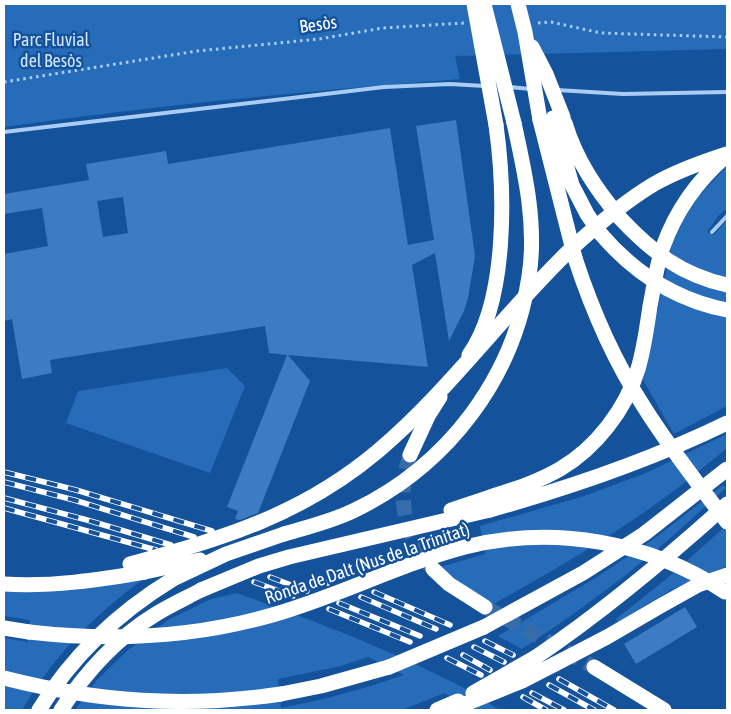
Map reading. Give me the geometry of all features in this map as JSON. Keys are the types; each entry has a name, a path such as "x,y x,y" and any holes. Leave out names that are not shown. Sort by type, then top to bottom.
{"highway":[{"path":"410,456 428,416 472,351 488,313 498,265 502,203 501,162 474,4"},
{"path":"39,710 64,674 91,644 126,612 150,594 173,579 226,554 354,510 409,478 427,464 461,429 491,386 505,359 516,331 530,275 530,210 527,179 484,4"},
{"path":"518,4 529,27 552,118 572,185 600,234 621,256 659,285 691,301 727,310"},
{"path":"552,118 571,145 600,194 643,242 675,266 699,278 727,285"},
{"path":"552,118 575,258 586,291 608,343 639,399 668,443 727,522"},
{"path":"490,503 562,468 592,444 619,409 638,371 656,272 662,248 669,231 690,194 727,154"},
{"path":"4,577 81,572 130,564 261,523 334,485 378,452 401,431 455,375 540,280 606,218 634,197 672,175 727,154"},
{"path":"61,710 83,678 119,642 155,614 201,590 259,566 289,557 372,538 490,503 547,494 609,474 727,423"},
{"path":"4,678 66,692 125,700 154,702 216,701 281,694 330,684 389,667 484,627 534,601 644,534 727,469"},
{"path":"462,703 536,657 611,603 727,504"},
{"name":"Ronda de Dalt (Nus de la Trinitat)","path":"4,628 83,637 149,636 205,630 294,609 432,558 465,548 494,541 520,539 574,539 600,542 636,550 680,567 726,593"},
{"path":"4,584 27,585 84,582 145,572 226,554"},
{"path":"433,569 449,584 485,608"},
{"path":"440,709 522,681 607,637 662,604 698,586 727,576"},
{"path":"594,667 664,710"}],"lane":[{"path":"4,132 384,87 450,84 623,94 727,92"},
{"path":"712,232 727,216"}],"path":[{"path":"529,27 551,22 601,33 727,37"},
{"name":"Besòs","path":"4,82 197,51 319,39 383,28 469,23"}],"green space":[{"name":"Parc Fluvial del Besòs","path":"4,4 727,4 727,49 455,56 460,79 117,112 4,127"},
{"path":"727,166 727,209 719,215 707,232 714,235 727,220 727,406 674,434 642,378 673,241 698,197"},
{"path":"227,368 245,386 210,473 66,423 78,391"},
{"path":"727,434 727,448 671,493 584,552 493,604 471,591 440,567 485,554 480,526 584,496 646,473"},
{"path":"723,485 726,488 666,542 622,578 522,649 498,636 597,577 655,538"},
{"path":"727,525 727,566 669,591 618,622 616,619 665,580"},
{"path":"142,580 90,623 60,655 22,710 4,710 4,667 6,663 4,662 4,638 28,642 30,620 4,616 4,588 44,589"},
{"path":"237,593 321,624 431,672 469,691 500,710 475,710 444,693 402,710 75,710 97,680 128,650 168,620 211,599","holes":["368,657 404,675 343,694 281,708 278,679 341,666"]}],"building":[{"path":"456,120 475,256 464,311 449,341 435,253 412,265 428,367 288,355 310,381 258,513 240,520 235,519 238,511 227,507 287,355 269,353 265,326 50,360 52,373 22,379 12,319 4,321 4,254 48,246 42,208 4,214 4,194 89,180 86,164 166,151 168,164 390,128 408,245 434,240 416,126","holes":["123,197 128,233 103,237 97,201"]},
{"path":"685,607 697,627 636,664 624,644"}],"tunnel":[{"path":"410,455 404,487 405,515 422,555 432,568"},
{"path":"485,607 594,667"}],"railway":[{"path":"4,472 76,490 212,531"},
{"path":"4,482 74,500 194,537"},
{"path":"4,498 171,545"},
{"path":"4,508 156,550"},
{"path":"328,573 341,578"},
{"path":"270,577 307,591"},
{"path":"315,579 328,583"},
{"path":"254,582 293,596"},
{"path":"374,592 450,625"},
{"path":"361,597 436,629"},
{"path":"339,603 420,636"},
{"path":"329,609 410,642"},
{"path":"485,641 513,655"},
{"path":"474,647 504,662"},
{"path":"463,655 490,670"},
{"path":"447,658 481,675"},
{"path":"559,679 614,710"},
{"path":"549,685 594,710"},
{"path":"532,693 564,710"},
{"path":"523,697 546,710"}]}
